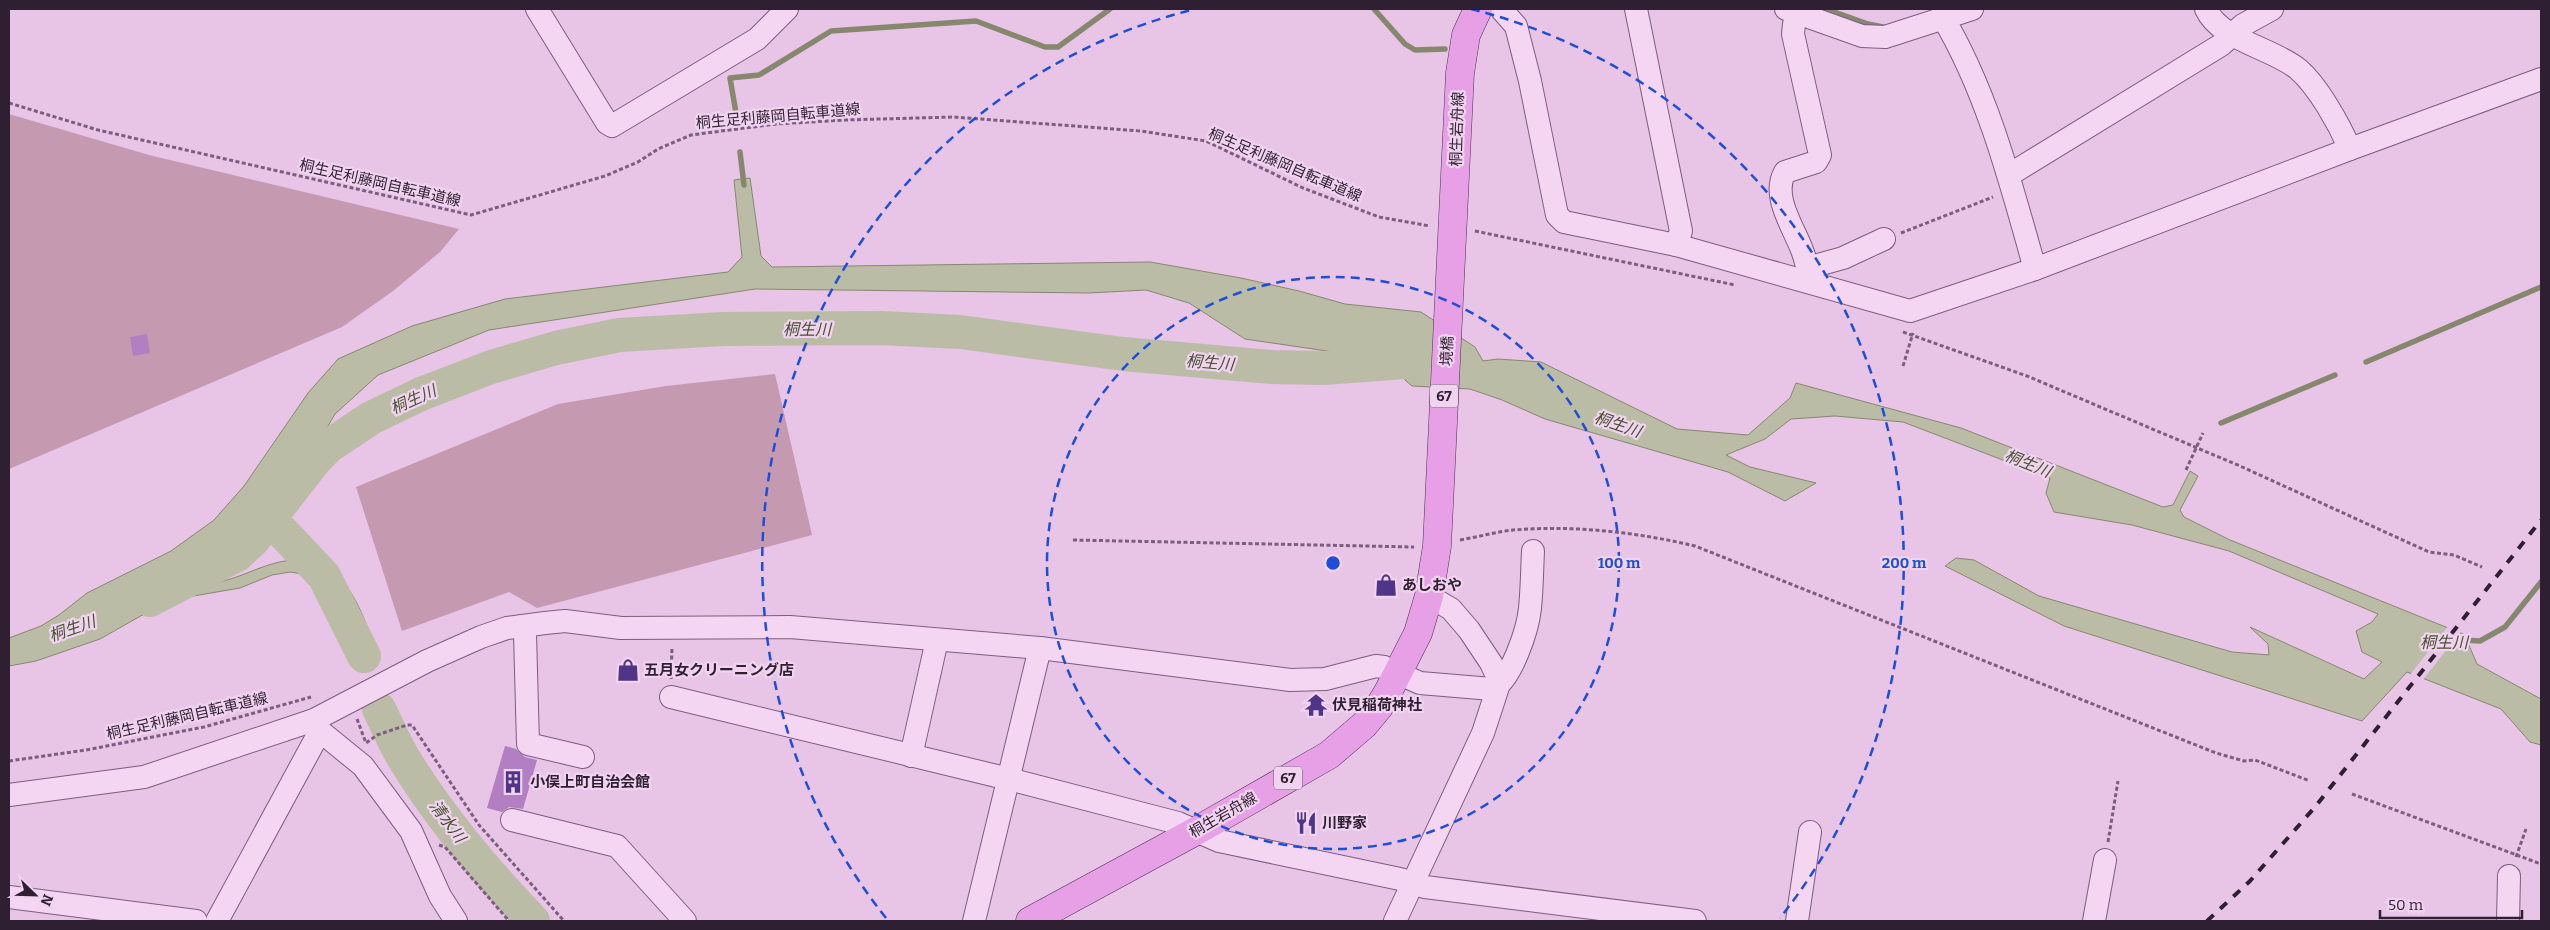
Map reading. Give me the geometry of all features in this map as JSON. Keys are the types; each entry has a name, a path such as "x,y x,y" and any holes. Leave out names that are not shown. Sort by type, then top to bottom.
{"main road":[{"name":"桐生岩舟線","path":"1452,252 1460,73 1466,36 1478,9"},
{"name":"境橋","path":"1436,543 1452,252"},
{"name":"桐生岩舟線","path":"1030,921 1196,831 1329,755 1349,739 1379,707 1418,633 1429,596 1436,543"}],"street":[{"path":"537,9 607,123 612,126 757,39 786,9"},
{"path":"1501,9 1516,26 1530,81 1557,215 1564,222 1808,275 1910,311 2035,269 2350,149 2541,80"},
{"path":"1636,9 1681,231 1676,245"},
{"path":"2206,9 2220,26 2231,34 2298,69 2315,89 2350,149"},
{"path":"2008,175 2222,45 2231,34 2272,9"},
{"path":"1808,275 1786,214 1780,186 1785,172 1816,162 1820,155 1793,34 1792,12 1862,36 1885,37 1960,11 1965,57 2008,175 2035,269"},
{"path":"1808,275 1884,240"},
{"path":"1394,921 1483,733 1498,687 1511,666 1525,632 1530,608 1533,551"},
{"path":"1429,596 1451,609 1468,630 1491,663 1498,678 1498,687"},
{"path":"9,795 144,777 317,725 427,661 481,637 507,628 565,622 621,628 790,627 1040,648 1290,680 1325,679 1376,666 1420,683 1486,690 1498,687"},
{"path":"522,626 525,634 528,744 583,757"},
{"path":"911,756 936,640"},
{"path":"974,921 1040,648"},
{"path":"671,697 1009,779 1178,824 1219,841 1400,879 1412,884 1695,921"},
{"path":"317,725 363,766 414,838 440,896 456,921"},
{"path":"217,921 317,725"},
{"path":"512,820 617,846 685,921"},
{"path":"1797,921 1810,832"},
{"path":"2094,921 2105,860"},
{"path":"2508,921 2509,876"},
{"path":"9,897 196,921"}],"path":[{"name":"桐生足利藤岡自転車道線","path":"9,103 98,130 471,215 605,176 638,162 658,149 691,135 795,123 953,117 1141,131 1206,141 1303,188 1370,214 1432,226"},
{"path":"1884,240 2008,175"},
{"path":"1467,229 1739,286"},
{"path":"1903,366 1915,327"},
{"path":"1894,330 2027,376 2197,448 2429,552 2454,555 2482,567"},
{"path":"2186,470 2203,432"},
{"path":"1073,540 1415,547 1511,530 1555,528 1668,539 1695,546 2216,753 2244,761 2255,760 2310,781"},
{"path":"671,697 672,628"},
{"name":"桐生足利藤岡自転車道線","path":"9,761 86,750 204,727 317,695"},
{"path":"377,735 407,725 412,726 478,825 564,921"},
{"path":"2105,860 2118,781"},
{"path":"2352,794 2541,864"},
{"path":"2519,850 2526,829"},
{"path":"414,838 445,847 509,921"}],"shaded area":[{"path":"9,114 149,155 459,229 440,252 393,291 342,327 9,469"},
{"path":"775,374 812,535 537,608 509,592 402,631 356,487 558,404 666,386"}],"water":[{"path":"750,178 761,256 772,267 1150,262 1241,278 1345,304 1421,312 1475,347 1483,361 1498,359 1541,362 1677,429 1748,435 1790,398 1796,383 1961,428 2163,507 2173,505 2190,471 2198,476 2180,510 2184,517 2230,540 2468,636 2468,643 2477,664 2541,699 2541,745 2530,742 2501,709 2407,672 2362,721 2064,626 1945,566 1956,558 1974,560 2039,596 2232,652 2269,655 2268,644 2250,627 2364,679 2382,662 2362,652 2356,631 2372,622 2378,614 2229,551 2132,525 2054,512 2046,493 2050,478 1903,422 1835,416 1791,419 1765,439 1726,455 1750,467 1816,483 1785,501 1728,472 1545,419 1502,400 1470,389 1412,386 1405,380 1403,366 1368,357 1245,339 1189,303 1146,290 1089,293 755,289 489,330 378,375 335,414 309,459 283,496 241,537 183,577 194,581 222,581 286,561 307,561 325,566 339,577 350,592 369,630 377,652 353,659 336,608 322,582 310,575 290,572 272,575 240,588 182,598 153,609 100,639 36,661 9,666 9,638 41,626 59,615 87,593 171,551 214,520 244,486 308,393 338,359 412,326 505,299 728,272 742,257 734,180"}],"pier":[{"path":"2449,625 2462,630 2422,681 2409,676"}],"building":[{"path":"147,334 150,353 133,356 130,337"},
{"name":"小俣上町自治会館","path":"505,746 516,749 525,757 537,760 523,809 509,807 502,812 487,808"}],"waterway":[{"path":"736,113 730,78 759,75 831,31 976,21 1045,47 1058,47 1110,9"},
{"path":"1374,9 1405,44 1415,50 1445,49"},
{"path":"1826,9 1868,24 1883,27"},
{"path":"740,152 744,185"},
{"path":"2366,362 2541,287"},
{"name":"桐生川","path":"150,600 237,555 253,540 315,460 329,446 371,418 421,394 491,367 556,348 619,335 723,329 881,328 960,332 1123,354 1272,367 1324,368 1432,360"},
{"path":"2221,423 2335,375"},
{"name":"清水川","path":"270,519 324,576 364,656"},
{"name":"桐生川","path":"2462,640 2480,641 2505,627 2541,582"},
{"name":"清水川","path":"379,709 400,751 447,822 480,863 533,921"}],"railway":[{"path":"2207,921 2250,881 2315,807 2541,520"}],"place":[{"name":"あしおや","path":"1386,585"},
{"name":"五月女クリーニング店","path":"628,670"},
{"name":"伏見稲荷神社","path":"1316,705"},
{"name":"小俣上町自治会館","path":"513,782"},
{"name":"川野家","path":"1306,823"}]}
